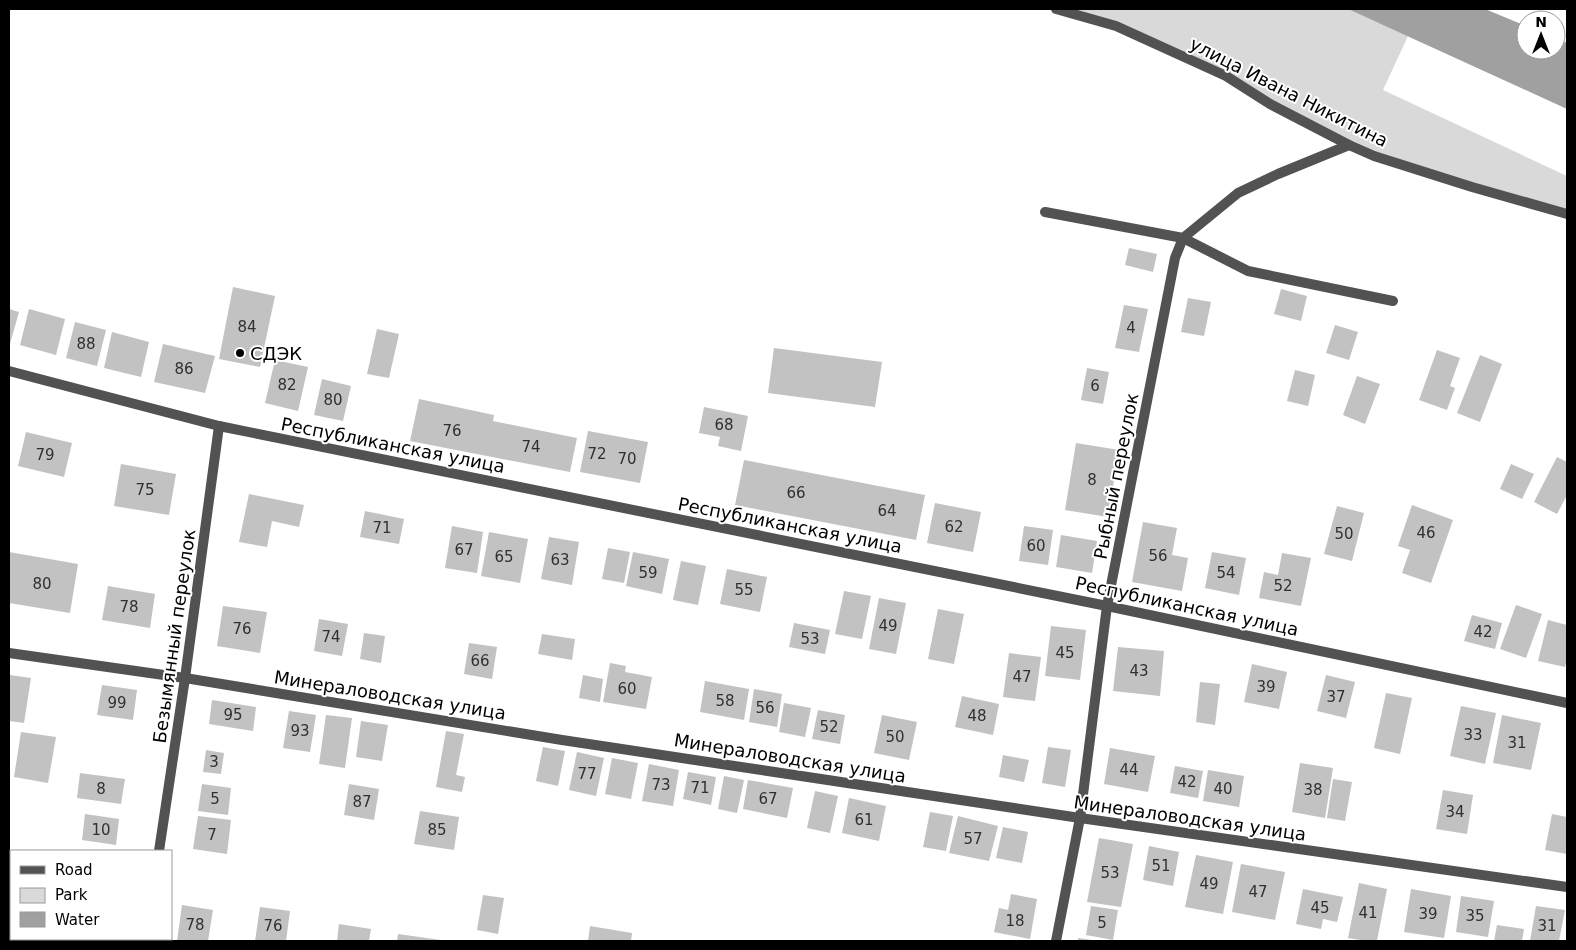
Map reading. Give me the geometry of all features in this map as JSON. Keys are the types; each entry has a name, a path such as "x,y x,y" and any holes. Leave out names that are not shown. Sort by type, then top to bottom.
{"street":[{"name":"улица Ивана Никитина","path":"1056,9 1116,26 1226,76 1270,104 1349,146 1374,156 1472,187 1567,214"},
{"path":"1183,238 1238,193 1278,174 1349,146"},
{"path":"1045,212 1183,238 1248,271 1393,301"},
{"name":"Рыбный переулок","path":"1056,941 1080,818 1107,606 1176,258 1183,238"},
{"name":"Республиканская улица","path":"9,371 219,426 1107,606 1567,703"},
{"name":"Безымянный переулок","path":"159,850 185,678 219,426"},
{"name":"Минераловодская улица","path":"9,653 185,678 562,740 1080,818 1567,887"},
{"path":"9,940 17,941"}],"green space":[{"path":"1056,9 1348,9 1408,36 1383,90 1567,176 1567,214 1374,156 1226,76 1116,26"}],"water":[{"path":"1348,9 1485,9 1516,22 1516,60 1566,60 1567,43 1567,109"}],"building":[{"path":"1129,248 1157,254 1153,272 1125,265"},
{"path":"233,287 275,296 260,367 219,359"},
{"path":"1281,289 1307,296 1301,321 1274,314"},
{"path":"1188,298 1211,302 1204,336 1181,332"},
{"path":"1124,305 1148,309 1139,352 1115,348"},
{"path":"9,309 19,312 10,344 9,344"},
{"path":"29,309 65,319 56,355 20,345"},
{"path":"75,322 106,330 97,366 66,358"},
{"path":"1335,325 1358,332 1349,360 1326,353"},
{"path":"377,329 399,334 389,378 367,374"},
{"path":"112,332 149,342 141,377 104,368"},
{"path":"163,344 215,356 205,393 154,382"},
{"path":"774,348 882,362 875,407 768,393"},
{"path":"1437,350 1460,358 1450,386 1455,388 1447,410 1419,400"},
{"path":"1480,355 1502,364 1480,422 1457,413"},
{"path":"275,360 308,367 298,411 265,403"},
{"path":"1087,368 1109,372 1103,404 1081,400"},
{"path":"1295,370 1315,375 1308,406 1287,401"},
{"path":"1357,376 1380,384 1365,424 1343,415"},
{"path":"322,379 351,386 343,421 314,415"},
{"path":"419,399 494,415 493,421 577,438 570,472 410,441"},
{"path":"704,407 748,416 741,451 718,446 720,437 699,433"},
{"path":"588,431 648,442 640,483 580,472"},
{"path":"26,432 72,443 64,477 18,466"},
{"path":"1076,443 1119,450 1108,517 1065,510"},
{"path":"1557,457 1567,462 1567,495 1557,514 1534,502"},
{"path":"744,460 925,495 916,540 735,505"},
{"path":"121,464 176,474 169,515 114,506"},
{"path":"1511,464 1534,474 1522,499 1500,489"},
{"path":"249,494 304,505 299,527 272,521 267,547 239,542"},
{"path":"935,503 981,512 973,552 927,543"},
{"path":"1412,505 1453,520 1431,583 1402,573 1410,550 1398,546"},
{"path":"1337,506 1364,513 1352,561 1324,554"},
{"path":"365,511 404,519 399,544 360,537"},
{"path":"1143,522 1177,528 1172,555 1188,558 1182,591 1132,582"},
{"path":"452,526 483,532 477,573 445,568"},
{"path":"1024,526 1053,530 1048,565 1019,561"},
{"path":"489,532 528,539 520,583 481,576"},
{"path":"1061,535 1097,541 1092,573 1056,567"},
{"path":"549,537 579,542 572,585 541,579"},
{"path":"608,548 630,552 624,583 602,579"},
{"path":"9,552 78,564 70,613 9,603"},
{"path":"633,552 669,559 662,594 626,586"},
{"path":"1212,552 1246,558 1239,595 1205,588"},
{"path":"1282,553 1311,558 1301,606 1259,598 1264,572 1278,575"},
{"path":"681,561 706,566 698,605 673,600"},
{"path":"727,569 767,577 760,612 720,604"},
{"path":"108,586 155,594 150,628 102,620"},
{"path":"844,591 871,596 862,639 835,634"},
{"path":"879,598 906,603 896,654 869,649"},
{"path":"1516,605 1542,614 1526,658 1500,649"},
{"path":"223,606 267,612 260,653 217,646"},
{"path":"938,609 964,614 954,664 928,659"},
{"path":"1472,615 1502,623 1495,649 1464,641"},
{"path":"319,619 348,624 342,656 314,651"},
{"path":"1548,620 1567,625 1567,659 1565,667 1538,661"},
{"path":"794,623 830,630 825,654 789,647"},
{"path":"1051,626 1086,630 1080,680 1045,676"},
{"path":"364,633 385,636 381,663 360,659"},
{"path":"542,634 575,639 572,660 538,654"},
{"path":"469,643 497,647 492,679 464,674"},
{"path":"1118,647 1164,651 1160,696 1113,691"},
{"path":"1009,653 1041,657 1035,701 1003,697"},
{"path":"610,663 626,666 625,672 652,677 646,709 603,702"},
{"path":"1252,664 1287,672 1279,709 1244,702"},
{"path":"10,675 31,678 24,723 9,721"},
{"path":"583,675 603,679 600,702 579,698"},
{"path":"1326,675 1355,682 1346,718 1317,711"},
{"path":"705,681 749,689 744,720 700,712"},
{"path":"1200,682 1220,684 1215,725 1196,722"},
{"path":"102,685 137,690 133,720 97,715"},
{"path":"754,689 782,694 777,727 749,722"},
{"path":"1386,693 1412,698 1400,754 1374,748"},
{"path":"962,696 999,704 993,735 955,727"},
{"path":"212,700 256,707 253,731 209,724"},
{"path":"784,703 811,708 805,737 779,732"},
{"path":"1461,706 1496,713 1485,764 1450,756"},
{"path":"818,710 845,715 840,744 812,739"},
{"path":"289,711 316,715 310,752 283,748"},
{"path":"326,715 352,718 345,768 319,764"},
{"path":"882,715 917,722 909,760 874,753"},
{"path":"1502,715 1541,723 1531,770 1493,763"},
{"path":"361,721 388,725 382,761 356,757"},
{"path":"446,731 464,734 456,775 465,777 462,792 436,787"},
{"path":"21,732 56,737 48,783 14,777"},
{"path":"543,747 565,751 558,786 536,781"},
{"path":"1048,747 1071,750 1065,787 1042,783"},
{"path":"1110,748 1155,756 1148,792 1104,784"},
{"path":"206,750 224,753 221,774 203,772"},
{"path":"577,752 604,758 596,796 569,790"},
{"path":"1003,755 1029,760 1024,782 999,777"},
{"path":"612,758 638,763 631,799 605,794"},
{"path":"1300,763 1333,768 1325,818 1292,812"},
{"path":"649,764 679,770 673,806 642,801"},
{"path":"1175,766 1203,771 1198,798 1170,793"},
{"path":"1208,770 1244,776 1239,807 1203,801"},
{"path":"688,772 716,777 711,805 683,799"},
{"path":"80,773 125,779 121,804 77,798"},
{"path":"724,776 744,780 737,813 718,809"},
{"path":"1333,779 1352,782 1345,821 1327,818"},
{"path":"748,780 793,788 787,818 743,809"},
{"path":"202,784 231,788 228,815 198,811"},
{"path":"349,784 379,789 374,820 344,815"},
{"path":"1443,790 1473,795 1467,834 1436,829"},
{"path":"815,791 838,796 830,833 807,828"},
{"path":"849,798 886,806 879,841 842,833"},
{"path":"420,811 459,817 454,850 414,844"},
{"path":"930,812 953,816 946,851 923,847"},
{"path":"85,814 119,819 116,845 82,840"},
{"path":"1552,814 1567,817 1567,854 1545,850"},
{"path":"198,816 231,820 227,854 193,849"},
{"path":"958,816 998,826 989,861 949,853"},
{"path":"1003,827 1028,832 1022,863 996,858"},
{"path":"1099,838 1133,844 1121,907 1087,902"},
{"path":"1149,846 1179,852 1173,886 1143,880"},
{"path":"1196,855 1233,862 1223,914 1185,907"},
{"path":"1241,864 1285,872 1275,920 1232,912"},
{"path":"9,876 10,921 9,921"},
{"path":"1359,883 1387,889 1377,941 1348,938"},
{"path":"1303,889 1343,897 1337,922 1323,919 1321,929 1296,924"},
{"path":"1411,889 1451,896 1444,938 1404,932"},
{"path":"1011,894 1037,899 1030,939 994,932 999,908 1008,910"},
{"path":"483,895 504,898 498,934 477,930"},
{"path":"1461,896 1494,901 1488,937 1456,932"},
{"path":"182,905 213,910 208,941 177,941"},
{"path":"1091,906 1118,910 1113,940 1086,935"},
{"path":"1536,906 1565,910 1559,941 1530,941"},
{"path":"260,907 290,911 286,941 255,941"},
{"path":"339,924 371,929 369,941 337,941"},
{"path":"1497,925 1524,929 1522,941 1494,941"},
{"path":"590,926 632,933 631,941 588,941"},
{"path":"398,934 441,940 441,941 397,941"},
{"path":"1078,938 1092,940 1092,941 1078,941"}],"tram line":[{"path":"47,940 56,941"}],"place":[{"name":"СДЭК","path":"240,353"}]}
